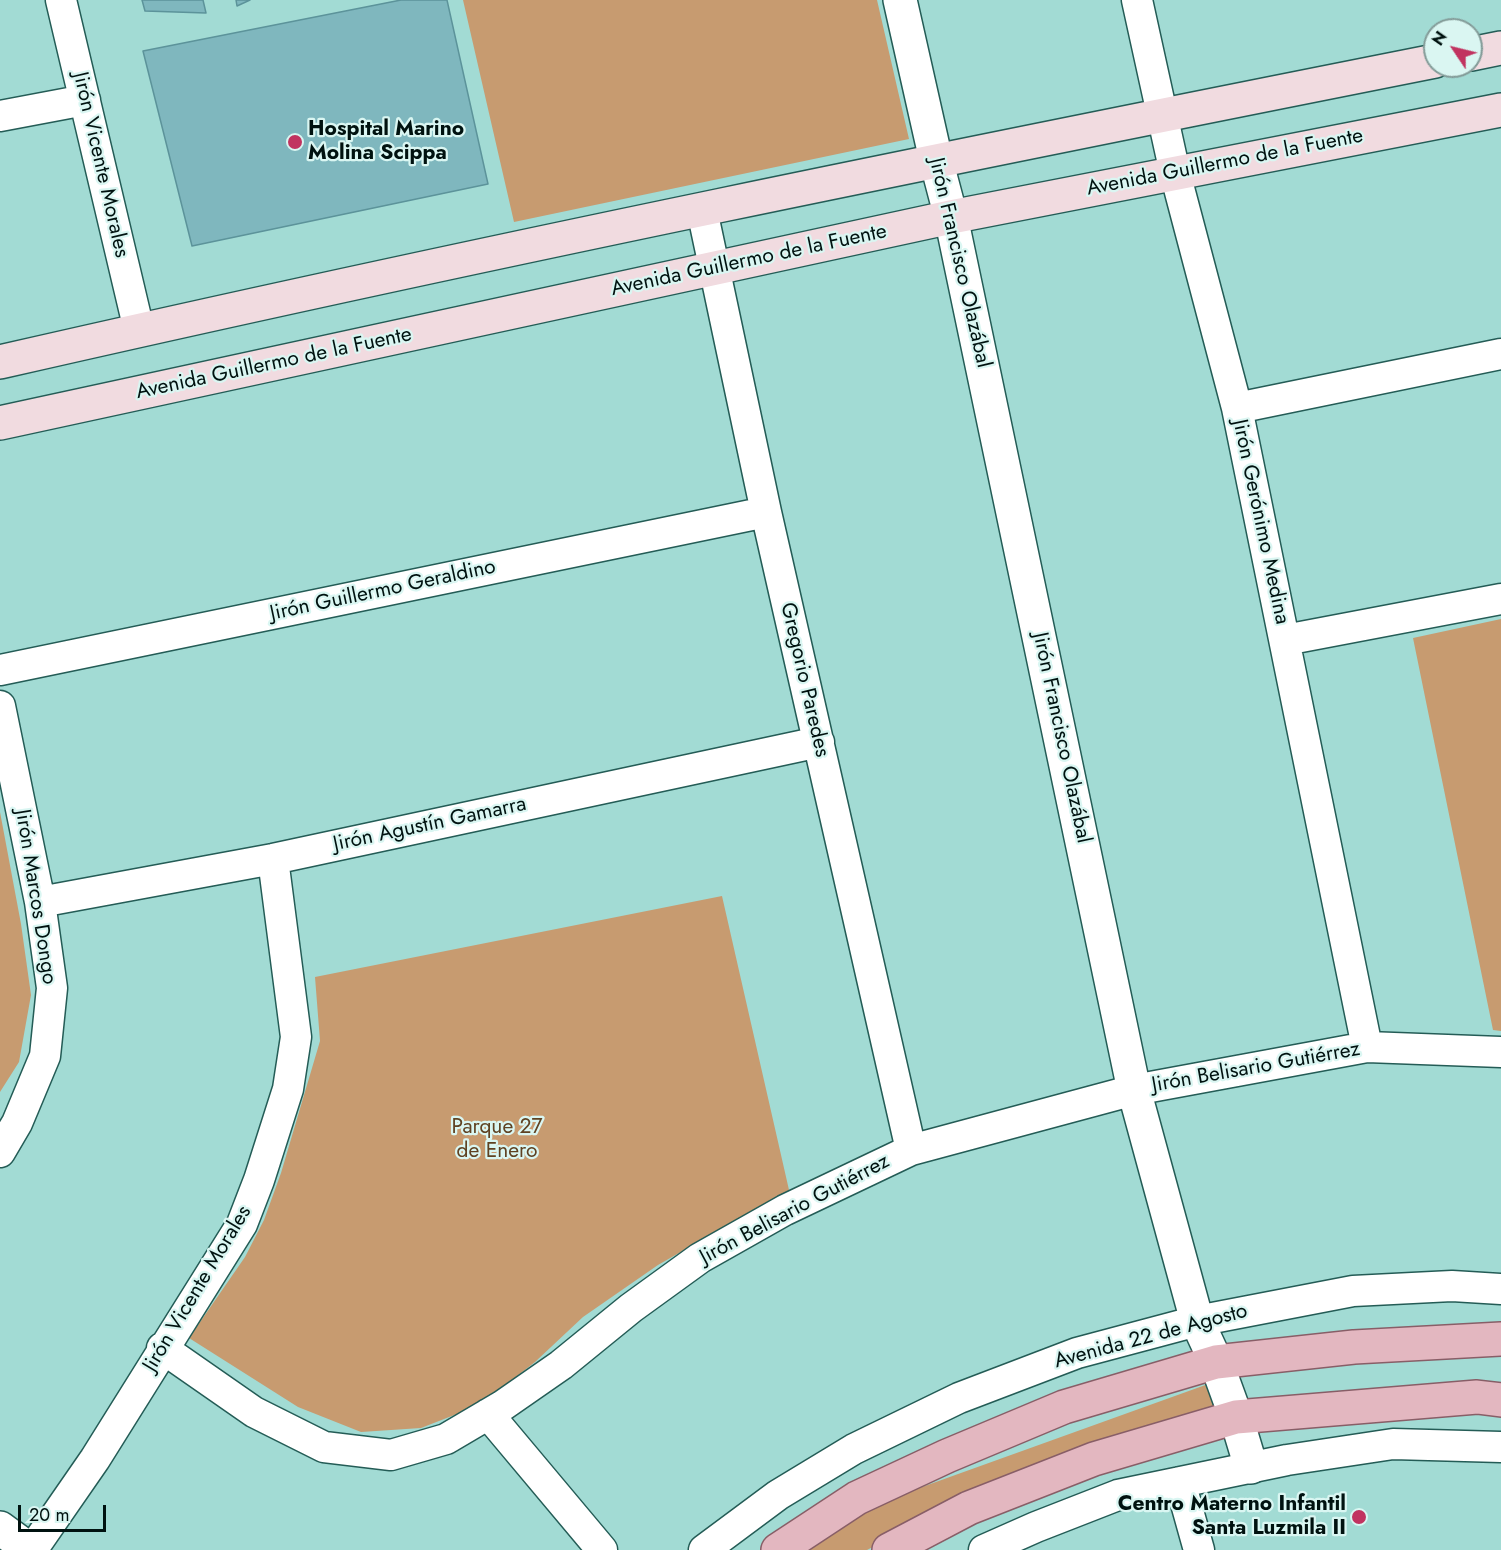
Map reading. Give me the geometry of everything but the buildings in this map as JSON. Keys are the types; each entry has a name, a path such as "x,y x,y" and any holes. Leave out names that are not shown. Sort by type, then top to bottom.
{"main road":[{"path":"1483,52 1501,48"},
{"path":"0,362 936,160 1423,63"},
{"name":"Avenida Guillermo de la Fuente","path":"0,423 951,217 1501,110"},
{"name":"Avenida 22 de Agosto","path":"778,1550 857,1498 946,1456 1064,1407 1216,1362 1354,1347 1501,1339"},
{"path":"889,1550 969,1508 1094,1459 1236,1417 1477,1397 1501,1400"}],"street":[{"name":"Jirón Vicente Morales","path":"61,0 140,330"},
{"name":"Jirón Francisco Olazábal","path":"900,0 951,217 1134,1090 1197,1321 1216,1362 1251,1467"},
{"name":"Jirón Gerónimo Medina","path":"1137,0 1175,173 1237,408 1367,1047"},
{"path":"0,116 85,100"},
{"name":"Gregorio Paredes","path":"702,210 766,512 911,1150"},
{"path":"1237,408 1501,354"},
{"name":"Jirón Guillermo Geraldino","path":"0,670 766,512"},
{"path":"1285,640 1501,599"},
{"name":"Jirón Marcos Dongo","path":"0,706 40,902 52,988 45,1056 17,1123 0,1152"},
{"name":"Jirón Agustín Gamarra","path":"40,902 273,859 819,742"},
{"name":"Jirón Vicente Morales","path":"31,1550 95,1459 162,1348 242,1224 259,1180 288,1089 296,1037 273,859"},
{"name":"Jirón Belisario Gutiérrez","path":"162,1348 254,1412 324,1447 391,1455 446,1439 489,1414 561,1365 631,1308 700,1258 785,1210 911,1150 1134,1090 1367,1047 1501,1052"},
{"name":"Avenida 22 de Agosto","path":"704,1550 778,1494 854,1449 959,1398 1077,1353 1197,1321 1353,1291 1452,1286 1501,1289"},
{"path":"489,1414 602,1550"},
{"path":"984,1550 1118,1495 1251,1467 1393,1444 1501,1447"},
{"path":"1180,1482 1199,1550"},
{"path":"0,1528 31,1550"}],"green space":[{"path":"463,0 877,0 909,139 514,222"},
{"path":"1501,619 1501,1031 1493,1030 1413,638"},
{"path":"0,812 21,924 31,995 19,1062 0,1092"},
{"name":"Parque 27 de Enero","path":"722,896 789,1190 658,1265 583,1317 535,1362 480,1405 421,1428 361,1432 298,1407 189,1338 245,1257 264,1220 281,1173 320,1041 315,977"},
{"path":"1211,1383 1224,1403 1016,1473 867,1550 809,1550 872,1505"}],"place":[{"name":"Hospital Marino Molina Scippa","path":"295,142"},
{"name":"Centro Materno Infantil Santa Luzmila II","path":"1359,1517"}]}
